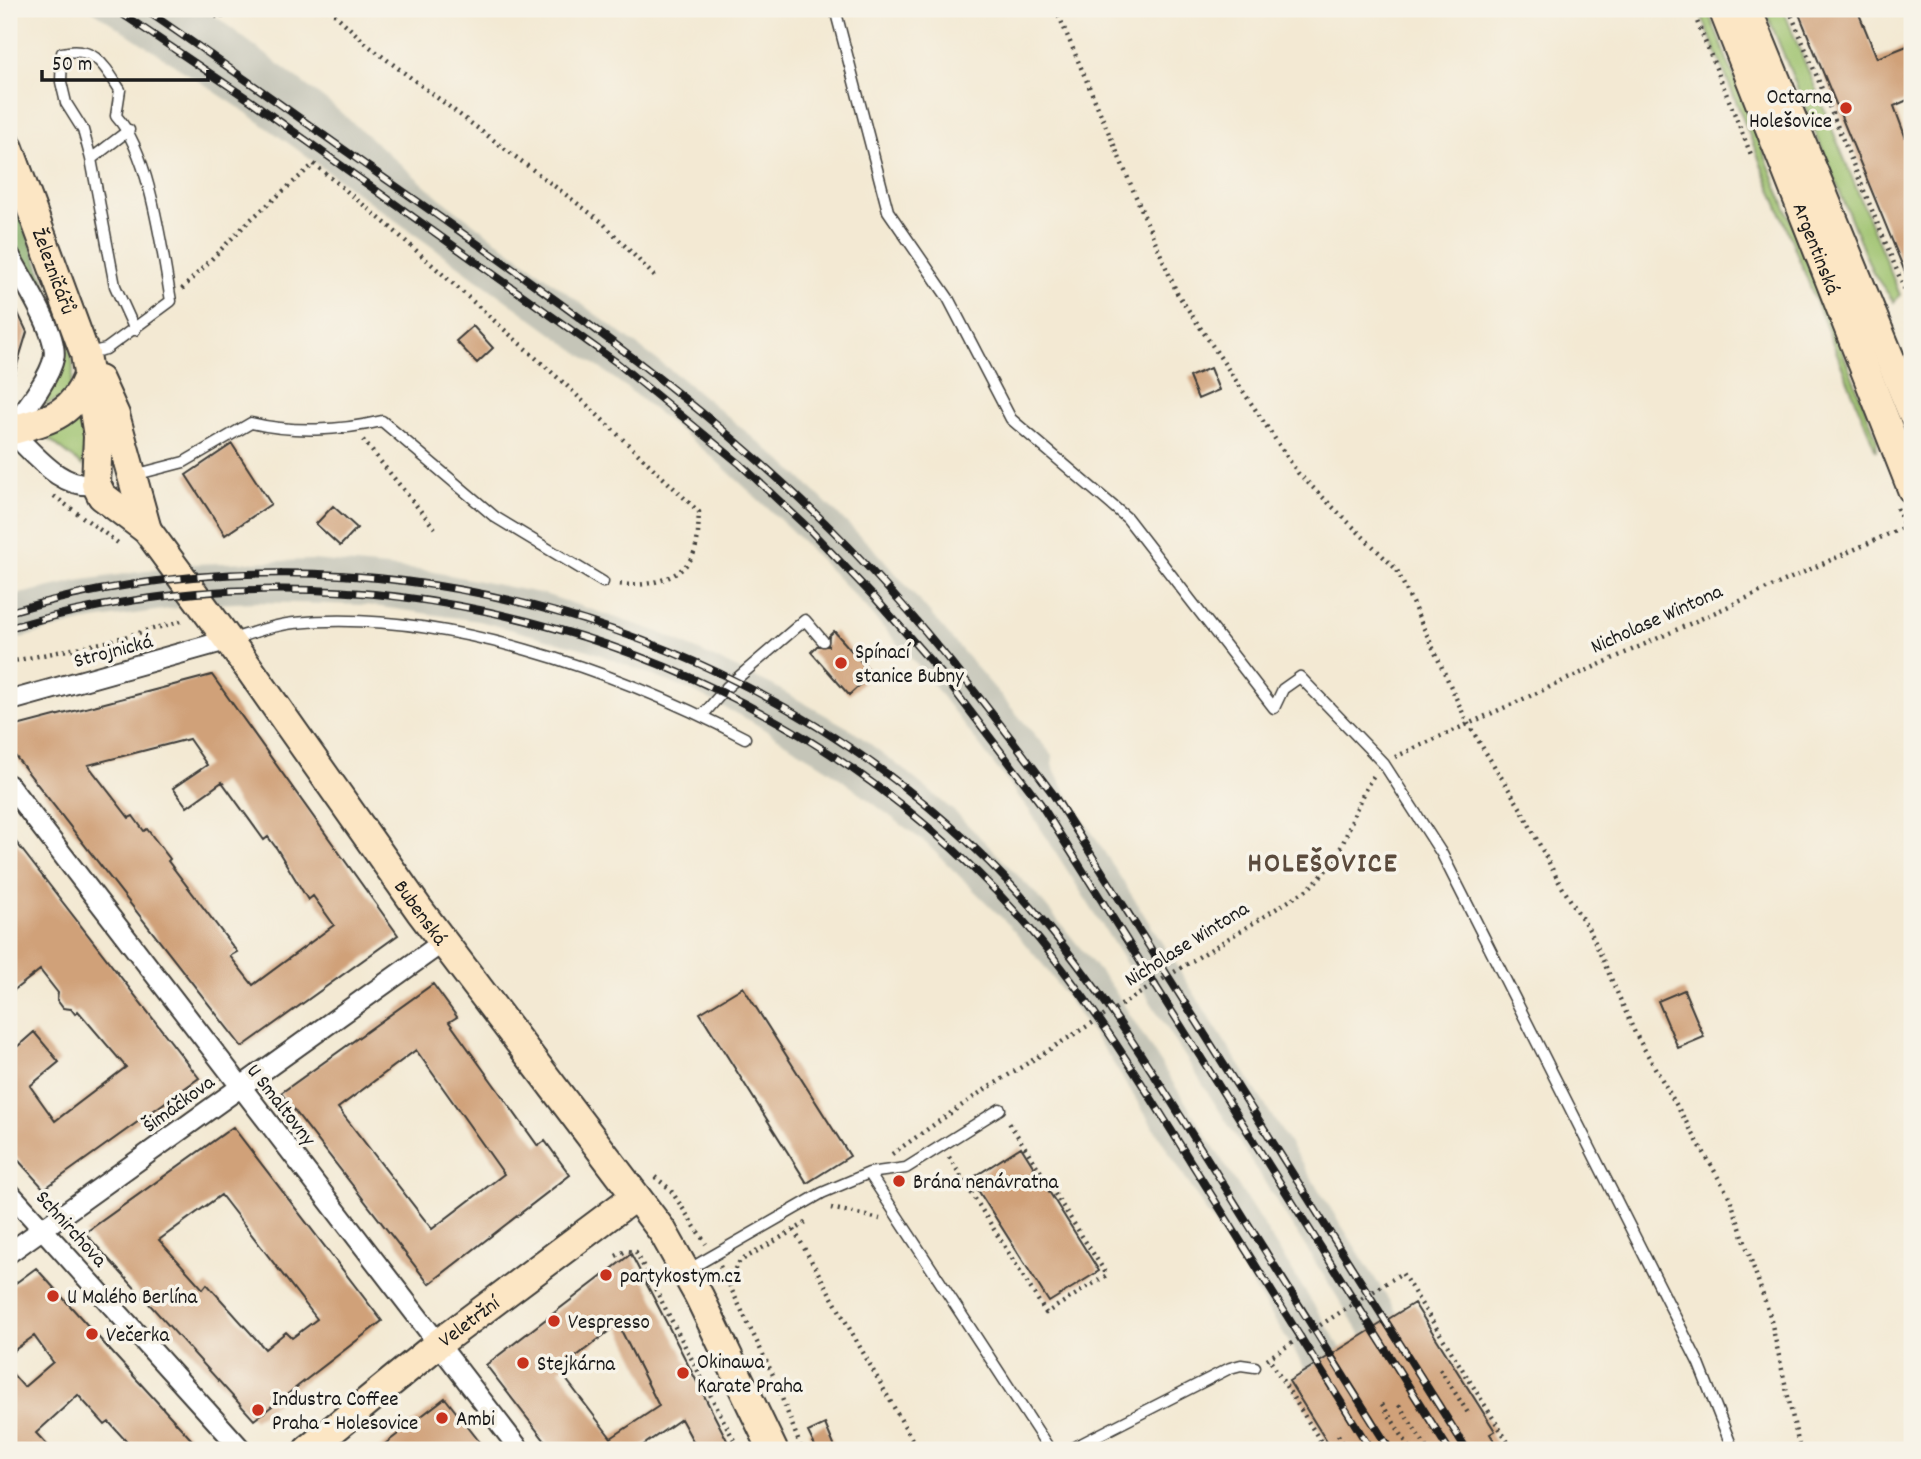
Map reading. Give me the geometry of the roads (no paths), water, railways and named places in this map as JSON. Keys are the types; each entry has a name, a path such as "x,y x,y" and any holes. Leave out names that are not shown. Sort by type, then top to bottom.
{"main road":[{"name":"Argentinská","path":"1723,9 1903,496"},
{"name":"Argentinská","path":"1747,9 1912,412"},
{"name":"Železničářů","path":"9,148 86,365 98,436 96,484"},
{"name":"Železničářů","path":"86,365 115,415 147,530"},
{"path":"9,430 62,413 78,398 86,365"},
{"name":"Bubenská","path":"96,484 108,503 147,530 443,942 663,1232 686,1272 773,1450"},
{"name":"Veletržní","path":"308,1450 439,1343 634,1196"}],"street":[{"path":"9,254 48,328 55,353 50,368 9,430 61,478 87,486 96,484 112,450 115,415"},
{"name":"Strojnická","path":"9,701 228,640"},
{"name":"U Smaltovny","path":"9,785 520,1450"},
{"name":"Šimáčkova","path":"9,1252 443,942"},
{"name":"Schnirchova","path":"9,1192 242,1450"}],"lane":[{"path":"835,9 888,211 948,298 1011,419 1127,519 1274,708 1283,689 1300,677 1384,764 1442,853 1699,1364 1733,1450"},
{"path":"86,365 135,330 171,300 154,209 129,130 116,116 120,90 100,58 83,50 62,53 61,82 66,103 83,131 115,286 135,330"},
{"path":"90,159 129,130"},
{"path":"130,476 184,462 251,424 283,431 382,421 495,517 603,582"},
{"path":"702,716 727,687 805,620 822,641"},
{"path":"228,640 270,628 311,622 360,622 425,630 564,662 617,680 702,716 745,738"},
{"path":"686,1272 822,1193 869,1172 906,1168 1000,1108"},
{"path":"869,1172 1050,1450"},
{"path":"1069,1450 1230,1368 1255,1367"}],"railway":[{"path":"115,9 251,101 616,362 740,464 807,527 875,598 941,673 1040,803 1449,1450"},
{"path":"144,9 619,347 721,428 770,471 881,581 970,685 1053,794 1467,1450"},
{"path":"9,612 146,582 286,573 425,584 562,614 694,662 818,727 932,810 1032,908 1058,939 1151,1069 1390,1450"},
{"path":"9,628 145,599 283,590 420,600 555,628 685,675 807,739 919,820 1019,916 1044,945 1133,1070 1371,1450"}],"place":[{"name":"Octarna Holešovice","path":"1846,108"},
{"name":"Spínací stanice Bubny","path":"841,663"},
{"name":"Brána nenávratna","path":"899,1181"},
{"name":"partykostym.cz","path":"606,1275"},
{"name":"U Malého Berlína","path":"53,1296"},
{"name":"Vespresso","path":"554,1321"},
{"name":"Večerka","path":"92,1334"},
{"name":"Stejkárna","path":"523,1363"},
{"name":"Okinawa Karate Praha","path":"683,1373"},
{"name":"Industra Coffee Praha - Holesovice","path":"258,1410"},
{"name":"Ambi","path":"442,1418"}],"district":[{"name":"HOLEŠOVICE","path":"1323,861"}]}
